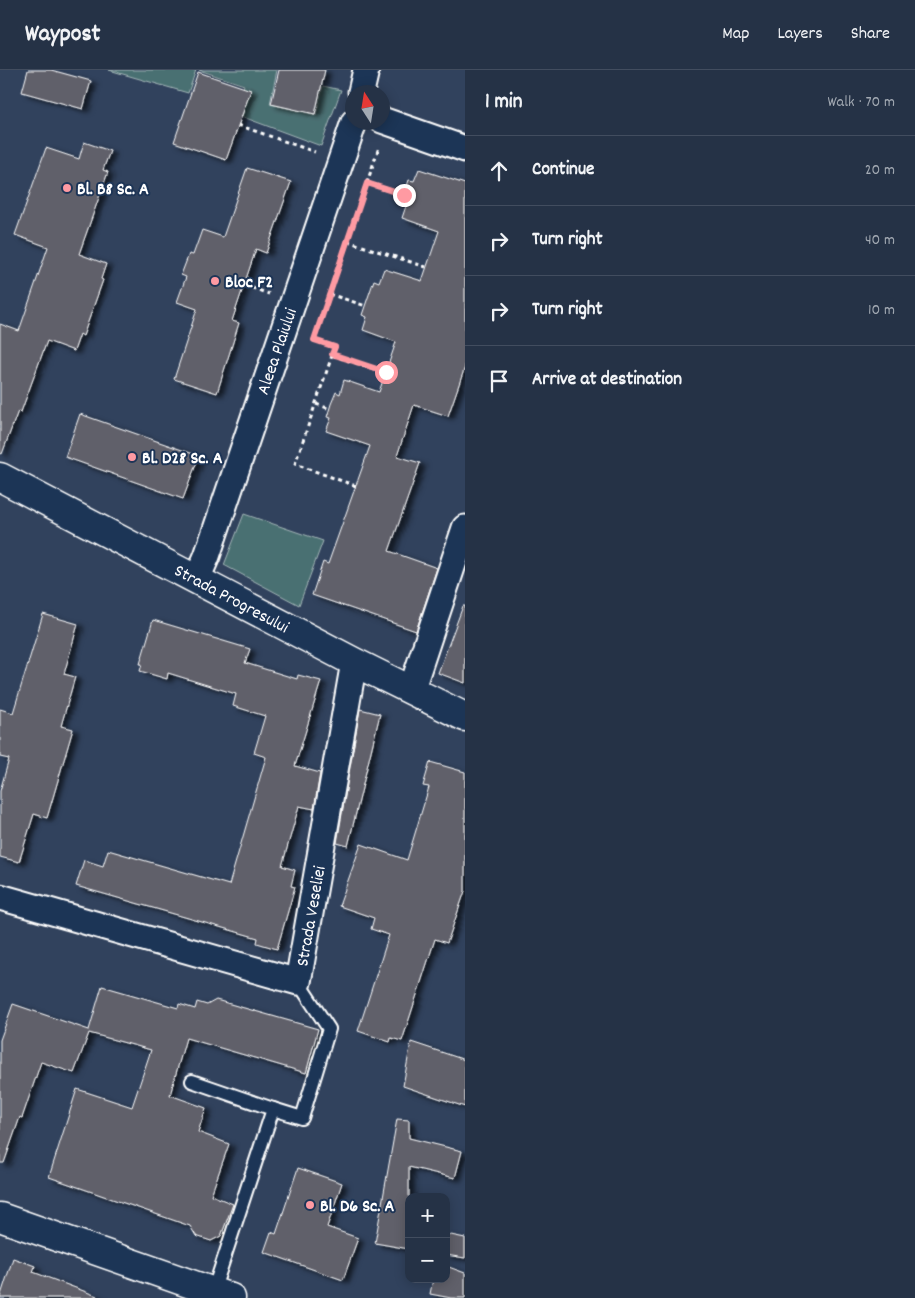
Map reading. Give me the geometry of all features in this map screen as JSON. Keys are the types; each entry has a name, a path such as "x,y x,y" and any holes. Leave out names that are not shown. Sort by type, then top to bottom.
{"street":[{"path":"363,85 366,70"},
{"path":"390,123 465,149"},
{"name":"Aleea Plaiului","path":"196,579 207,556 351,130"},
{"name":"Strada Progresului","path":"0,477 354,662 465,717"},
{"path":"411,691 465,528"},
{"name":"Strada Veseliei","path":"0,897 298,982 354,662"},
{"path":"0,1217 222,1295"}],"lane":[{"path":"192,1081 302,1118 329,1029 298,982"},
{"path":"222,1295 274,1109"}],"path":[{"path":"238,125 324,155"},
{"path":"356,486 295,464 335,347 314,340 367,183 382,130"},
{"path":"367,183 404,195"},
{"path":"347,241 426,267"},
{"path":"244,285 276,296"},
{"path":"329,294 366,306"},
{"path":"332,354 386,372"},
{"path":"316,404 330,409"}],"green space":[{"path":"109,70 196,70 188,93"},
{"path":"199,70 277,70 270,104 316,115 323,86 341,90 321,146 235,114 244,85"},
{"path":"244,514 323,541 299,605 224,565"}],"building":[{"path":"28,70 51,70 91,81 83,109 22,92"},
{"path":"279,70 325,70 315,114 271,104"},
{"path":"198,72 251,90 226,160 174,142"},
{"path":"84,142 110,151 103,170 108,172 79,254 106,264 101,279 103,280 83,336 80,334 74,351 47,341 21,412 18,411 2,454 0,453 0,324 19,331 48,247 15,235 46,148 79,159"},
{"name":"Bloc F2","path":"247,168 291,182 266,253 256,249 232,321 239,323 217,393 174,379 197,309 177,302 186,277 181,275 189,254 193,255 202,230 223,237"},
{"path":"419,169 465,184 465,367 448,416 414,405 397,456 420,463 389,551 437,568 416,631 312,595 323,562 328,564 370,446 326,431 331,418 327,417 331,404 336,392 340,394 344,380 379,392 396,342 363,330 367,317 362,315 374,280 379,282 384,269 422,281 439,231 402,218 406,206 401,204 409,180 414,181"},
{"name":"Bl. D28 Sc. A","path":"80,414 199,456 183,499 65,457"},
{"path":"463,606 465,606 465,683 438,673"},
{"path":"43,614 78,624 64,674 75,677 61,726 73,729 47,818 34,814 19,862 0,857 0,791 9,759 0,757 0,709 13,713"},
{"path":"153,620 250,649 245,663 297,679 298,675 321,681 295,766 320,773 314,809 299,806 282,866 295,870 291,886 295,887 277,949 257,943 258,938 76,886 84,860 103,866 108,850 229,885 266,757 254,753 265,716 233,706 236,694 168,673 167,679 140,671 142,664 140,664"},
{"path":"360,709 380,714 348,846 337,843"},
{"path":"430,762 465,772 465,891 447,943 435,939 402,1041 391,1038 390,1042 358,1031 389,935 371,929 374,918 339,906 361,844 407,860 429,787 423,786"},
{"path":"102,986 178,1008 179,1004 195,1009 197,1002 207,1005 216,1000 318,1029 306,1073 186,1038 170,1095 206,1108 198,1132 229,1144 211,1195 233,1204 221,1236 211,1241 196,1236 190,1226 49,1177 77,1089 132,1107 151,1050 89,1033 74,1073 41,1062 4,1163 0,1163 0,1040 13,1004 89,1030"},
{"path":"411,1042 465,1060 465,1107 403,1086"},
{"path":"397,1119 409,1120 409,1138 462,1151 455,1178 409,1167 409,1193 405,1193 405,1248 375,1243"},
{"name":"Bl. D6 Sc. A","path":"298,1168 342,1183 327,1227 358,1238 343,1280 264,1252 271,1232 276,1234"},
{"path":"450,1235 465,1238 465,1258 450,1256"},
{"path":"13,1258 35,1266 33,1272 97,1296 96,1298 0,1298"},
{"path":"450,1267 465,1273 465,1298 451,1298 430,1294 432,1283 450,1283"}],"place":[{"name":"Bl. B8 Sc. A","path":"67,188"},
{"name":"Bloc F2","path":"215,281"},
{"name":"Bl. D28 Sc. A","path":"132,457"},
{"name":"Bl. D6 Sc. A","path":"310,1205"}],"route":[{"path":"386,372 332,354 335,347 314,340 367,183 404,195"}]}
